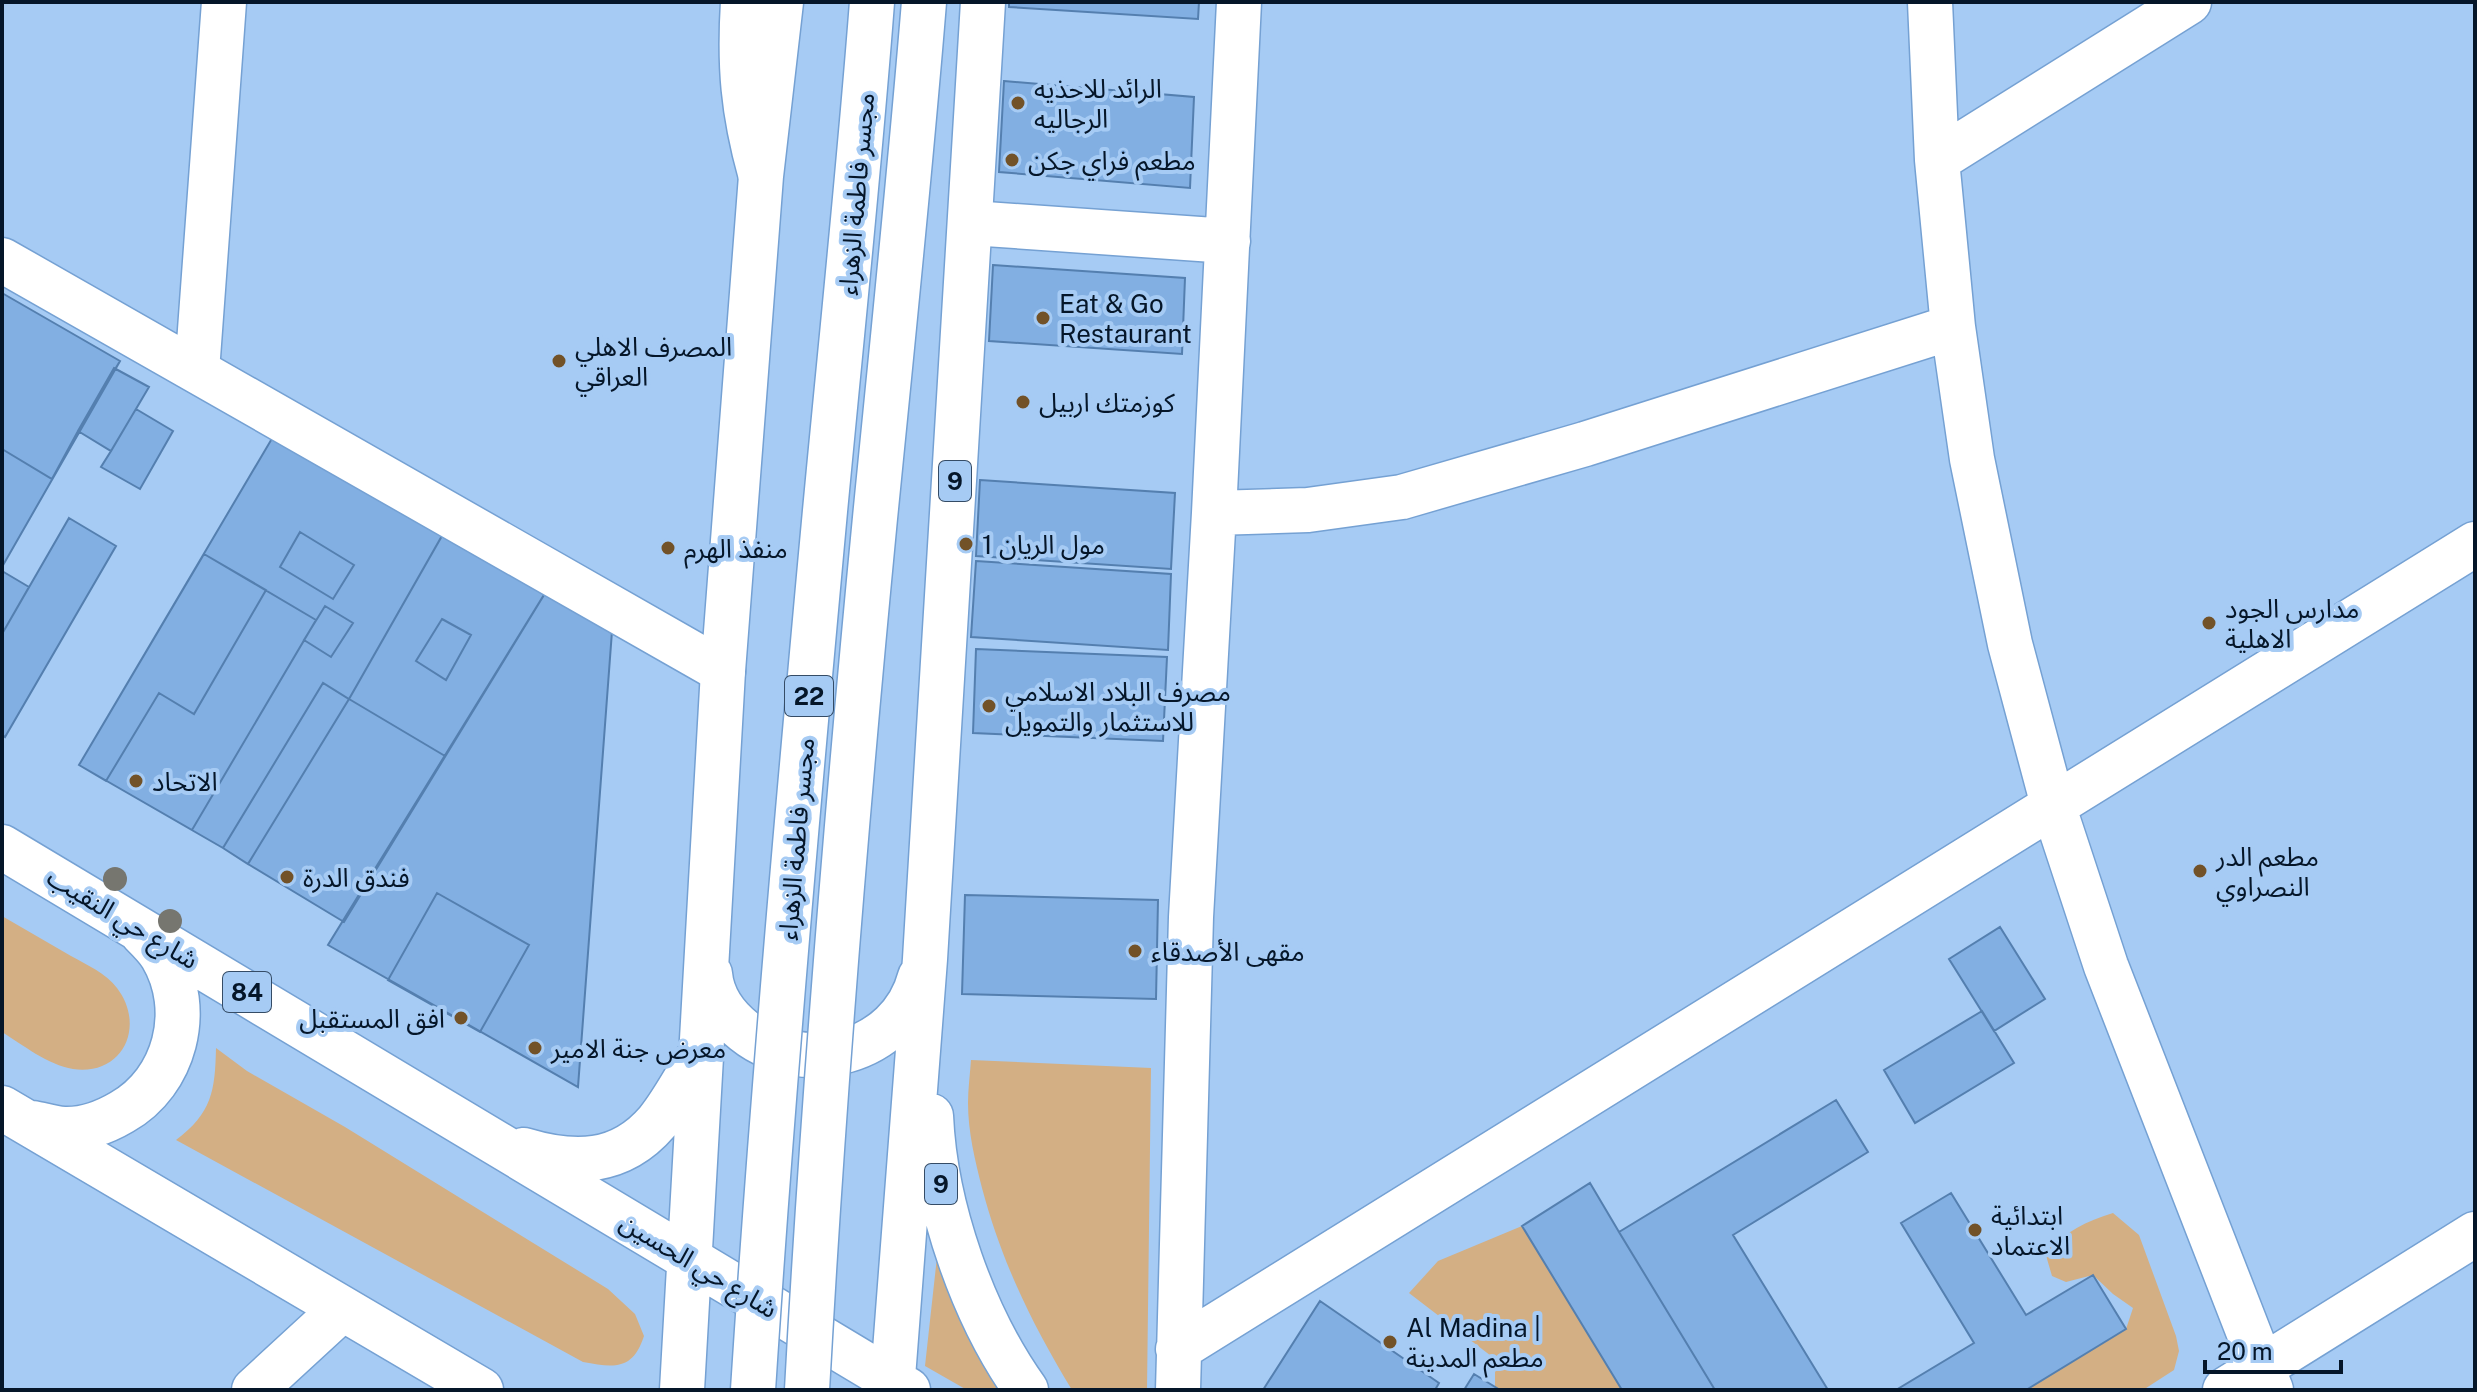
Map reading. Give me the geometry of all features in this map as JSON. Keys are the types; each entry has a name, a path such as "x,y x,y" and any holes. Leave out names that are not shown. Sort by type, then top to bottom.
{"main road":[{"path":"197,371 224,2"},
{"path":"743,2 740,39 742,93 761,176"},
{"path":"682,1390 723,671 761,176 781,2"},
{"name":"مجسر فاطمة الزهراء","path":"753,1390 767,1163 872,2"},
{"name":"مجسر فاطمة الزهراء","path":"807,1390 818,1174 924,2"},
{"name":"9","path":"983,2 925,959 931,1123 946,1208 979,1305 1026,1390"},
{"path":"1178,1370 1191,917 1239,2"},
{"path":"1930,2 1937,160 1953,327 1972,459 2010,644 2053,805 2106,966 2267,1378"},
{"path":"1937,160 2189,2"},
{"path":"971,223 1228,241"},
{"path":"2,260 723,671"},
{"path":"1214,513 1308,510 1402,497 1585,444 1953,327"},
{"path":"1178,1370 2053,805 2475,544"},
{"name":"شارع حي النقيب","path":"2,847 490,1140"},
{"path":"14,1115 66,1129 105,1122 139,1102 164,1072 177,1034 177,994 162,956 136,926"},
{"path":"708,947 710,978 716,1000 733,1022 754,1039 780,1051 807,1056 835,1055 862,1046 885,1031 904,1011 918,986 925,959"},
{"path":"897,1387 925,959"},
{"path":"490,1140 566,1160 590,1159 614,1153 656,1124 703,1051"},
{"path":"14,1115 481,1390"},
{"name":"شارع حي الحسين","path":"490,1140 788,1318 897,1387"},
{"path":"2225,1390 2267,1378 2475,1234"},
{"path":"254,1390 342,1309"},
{"path":"412,1350 456,1390"}],"shaded area":[{"path":"2,916 96,970 117,988 125,1003 129,1032 117,1056 105,1065 73,1069 45,1059 2,1032"},
{"path":"216,1048 247,1071 345,1127 608,1289 635,1314 644,1336 640,1347 628,1361 621,1364 583,1362 176,1140 197,1120 209,1100"},
{"path":"971,1060 1151,1068 1147,1390 1072,1390 1044,1341 1009,1267 982,1188 969,1125"},
{"path":"2113,1213 2139,1235 2176,1336 2179,1351 2174,1370 2143,1390 2030,1390 2126,1329 2133,1308 2093,1275 2066,1282 2052,1276 2045,1252 2077,1228"},
{"path":"1522,1226 1622,1390 1495,1390 1495,1359 1409,1293 1438,1261"},
{"path":"937,1257 966,1326 1003,1390 967,1390 925,1366"}],"building":[{"path":"1009,2 1199,2 1198,19 1009,7"},
{"path":"1004,81 1194,97 1190,188 999,172"},
{"path":"993,265 1185,278 1182,354 989,341"},
{"path":"2,293 120,361 2,567"},
{"path":"2,293 120,361 2,567"},
{"path":"2,293 120,361 52,479 2,449"},
{"path":"114,368 149,387 136,409 173,431 140,489 101,467 111,451 78,431"},
{"path":"114,368 149,387 111,451 78,431"},
{"path":"277,430 447,527 349,699 323,683 223,848 79,765"},
{"path":"980,480 1175,493 1171,569 976,556"},
{"path":"69,518 116,546 5,737 2,735 2,634"},
{"path":"447,527 547,590 344,922 248,864 349,699"},
{"path":"300,532 354,565 333,599 280,567"},
{"path":"204,554 316,620 192,830 79,765"},
{"path":"204,554 266,590 194,714 159,693 106,781 79,765"},
{"path":"976,561 1171,574 1168,650 971,637"},
{"path":"2,571 29,587 2,634"},
{"path":"547,590 612,631 578,1087 328,945"},
{"path":"325,606 353,623 331,657 304,640"},
{"path":"442,619 471,635 446,680 416,661"},
{"path":"976,649 1167,657 1163,741 973,733"},
{"path":"323,683 349,699 248,864 223,848"},
{"path":"349,699 445,756 344,922 248,864"},
{"path":"437,893 529,945 480,1032 388,980"},
{"path":"965,895 1158,900 1156,999 962,994"},
{"path":"2000,927 2045,999 1994,1031 1949,959"},
{"path":"1982,1011 2014,1063 1915,1123 1884,1070"},
{"path":"1836,1100 1868,1152 1733,1235 1828,1390 1715,1390 1619,1232"},
{"path":"1590,1183 1715,1390 1622,1390 1522,1226"},
{"path":"1951,1193 2026,1315 2093,1275 2126,1329 2026,1390 1896,1390 1974,1343 1901,1223"},
{"path":"1320,1301 1439,1383 1435,1390 1263,1390"},
{"path":"1474,1374 1500,1390 1464,1390"}],"place":[{"name":"الرائد للاحذيه الرجاليه","path":"1018,103"},
{"name":"مطعم فراي جكن","path":"1012,160"},
{"name":"Eat & Go Restaurant","path":"1043,318"},
{"name":"المصرف الاهلي العراقي","path":"559,361"},
{"name":"كوزمتك اربيل","path":"1023,402"},
{"name":"مول الريان 1","path":"966,544"},
{"name":"منفذ الهرم","path":"668,548"},
{"name":"مدارس الجود الاهلية","path":"2209,623"},
{"name":"مصرف البلاد الاسلامي للاستثمار والتمويل","path":"989,706"},
{"name":"الاتحاد","path":"136,781"},
{"name":"مطعم الدر النصراوي","path":"2200,871"},
{"name":"فندق الدرة","path":"287,877"},
{"name":"مقهى الأصدقاء","path":"1135,951"},
{"name":"افق المستقبل","path":"461,1018"},
{"name":"معرض جنة الامير","path":"535,1048"},
{"name":"ابتدائية الاعتماد","path":"1975,1230"},
{"name":"Al Madina | مطعم المدينة","path":"1390,1342"}]}
